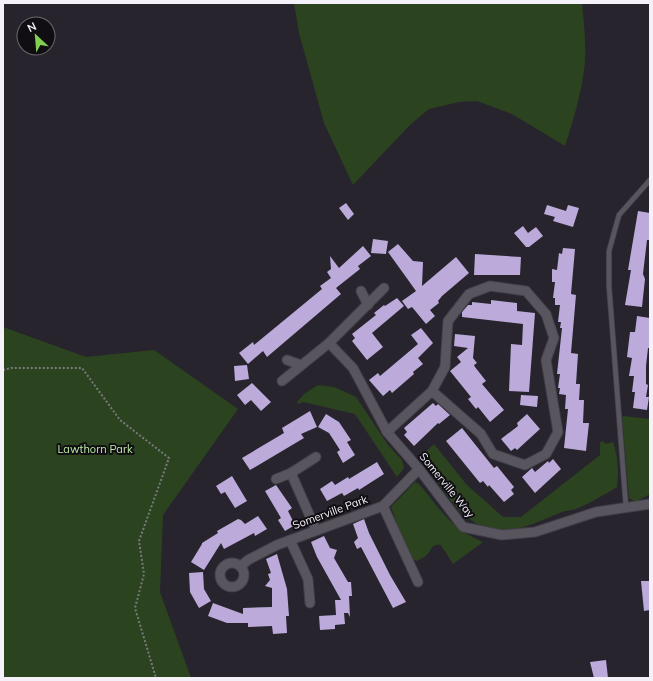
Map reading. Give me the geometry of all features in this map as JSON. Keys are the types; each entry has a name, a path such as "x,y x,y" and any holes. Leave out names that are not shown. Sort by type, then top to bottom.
{"street":[{"path":"386,432 432,391 445,367 448,321 469,294 490,286 526,291 546,314 554,338 546,360 558,432 546,454 525,465 493,454 481,434 432,391"},
{"path":"282,381 329,343 384,288"},
{"path":"361,291 368,305"},
{"name":"Somerville Way","path":"329,343 353,368 386,432 419,469 463,527 502,536 535,532 596,512 650,504"},
{"path":"287,360 302,365"},
{"path":"276,479 291,473 316,457"},
{"name":"Somerville Park","path":"241,566 248,560 290,540 383,506 419,469"},
{"path":"291,473 316,530"},
{"path":"383,506 418,582"},
{"path":"290,540 308,579 310,602"}],"lane":[{"path":"626,507 610,286 609,251 619,214 650,180"}],"path":[{"path":"3,370 11,368 82,368 120,420 169,458 139,541 144,574 135,608 156,678"}],"green space":[{"path":"294,3 582,3 585,63 576,109 565,146 512,114 477,101 459,102 429,109 410,125 353,185 324,123 299,33"},
{"name":"Lawthorn Park","path":"3,327 86,357 154,350 238,409 163,515 160,592 191,678 3,678"},
{"path":"318,385 334,387 356,397 388,445 402,460 404,468 397,477 355,414 303,402 298,404 297,402 304,394"},
{"path":"622,417 650,419 650,494 635,502 629,498"},
{"path":"602,441 606,444 613,442 618,464 617,487 576,509 564,511 521,528 508,530 496,530 484,527 471,520 453,503 420,457 434,444 467,485 503,517 521,517 600,455 600,443"},
{"path":"415,482 419,484 447,518 472,537 483,542 453,564 441,545 433,546 426,556 417,561 410,559 391,507"}],"building":[{"path":"346,203 354,214 348,220 339,208"},
{"path":"547,205 566,211 568,205 579,208 573,227 553,221 555,217 544,214"},
{"path":"638,211 650,213 650,232 649,240 647,240 643,274 645,279 642,307 625,305 631,270 628,270"},
{"path":"523,226 528,233 536,227 543,236 529,247 526,247 514,233"},
{"path":"373,239 388,241 386,254 371,253"},
{"path":"398,244 413,261 423,262 422,286 456,257 469,273 442,296 438,301 439,303 430,310 435,316 426,324 412,307 408,309 402,301 416,291 388,252"},
{"path":"363,246 371,256 358,266 360,269 336,288 341,294 267,357 263,351 248,364 239,353 253,342 254,345 322,289 320,286 331,278 327,272 331,269 330,256 339,268"},
{"path":"563,248 575,249 571,294 576,295 571,353 578,354 576,384 580,384 579,400 584,400 583,423 589,423 586,451 564,448 568,409 565,409 566,395 559,394 560,388 558,388 560,374 557,374 562,328 560,328 561,322 558,322 560,305 555,305 555,298 553,298 555,282 552,282 552,269 557,270 559,253 562,254"},
{"path":"475,254 521,257 520,275 474,275"},
{"path":"397,298 404,306 372,333 383,347 367,360 352,341 355,338 352,334 376,315 374,313 384,305 385,306"},
{"path":"491,300 517,303 517,311 535,313 529,392 509,391 511,344 522,345 523,324 462,317 462,312 468,305 472,305 472,302 491,304"},
{"path":"637,316 650,318 650,348 648,348 646,366 646,384 648,385 646,397 649,397 647,410 633,408 635,392 632,392 634,376 629,376 632,358 627,357 630,332 635,332"},
{"path":"421,328 433,343 418,358 423,364 392,393 390,390 383,396 369,380 378,373 380,376 418,344 411,335"},
{"path":"455,334 475,336 473,358 477,363 474,365 486,381 482,384 504,410 490,422 478,407 476,409 468,399 471,397 450,371 461,362 457,357 468,348 454,346"},
{"path":"247,365 249,379 235,381 234,366"},
{"path":"252,383 271,402 261,411 251,400 245,405 237,395"},
{"path":"521,395 538,396 537,407 520,405"},
{"path":"433,403 436,406 438,404 450,415 439,424 438,423 414,446 404,435 407,432 404,428"},
{"path":"310,411 317,427 301,434 304,438 250,470 242,458 284,433 282,428"},
{"path":"326,414 339,422 351,440 347,442 355,455 343,463 337,452 340,450 329,433 318,427"},
{"path":"527,414 540,429 517,450 515,448 511,451 501,439 518,426 517,423"},
{"path":"462,428 494,468 497,466 514,487 511,490 514,494 504,502 489,485 488,487 483,481 480,483 446,441"},
{"path":"553,459 561,469 535,493 522,477 532,468 535,472 548,461 549,463"},
{"path":"377,462 384,474 359,490 358,488 344,496 342,493 327,501 320,489 332,481 335,485 348,477 349,479"},
{"path":"232,476 247,501 235,508 225,492 221,494 216,486"},
{"path":"276,485 292,508 288,511 295,525 285,531 278,520 281,518 265,491"},
{"path":"258,516 267,529 255,536 254,533 224,549 221,543 204,570 191,562 202,543 218,533 217,531 238,519 245,524"},
{"path":"364,519 369,533 390,575 406,602 393,608 361,547 357,549 354,542 358,538 353,524"},
{"path":"324,536 330,548 337,550 334,558 348,582 351,582 352,596 349,596 350,617 348,613 344,613 345,624 335,625 335,629 320,630 319,616 336,615 335,600 341,600 317,557 311,542"},
{"path":"277,554 287,589 289,616 286,616 287,633 273,634 272,626 248,627 248,623 227,623 208,616 213,603 243,614 243,608 272,607 272,588 265,586 270,580 268,574 271,573 266,559"},
{"path":"203,572 204,589 211,601 199,608 190,592 189,573"},
{"path":"641,581 650,581 650,610 644,611"},
{"path":"606,660 608,678 594,678 590,662"}]}
